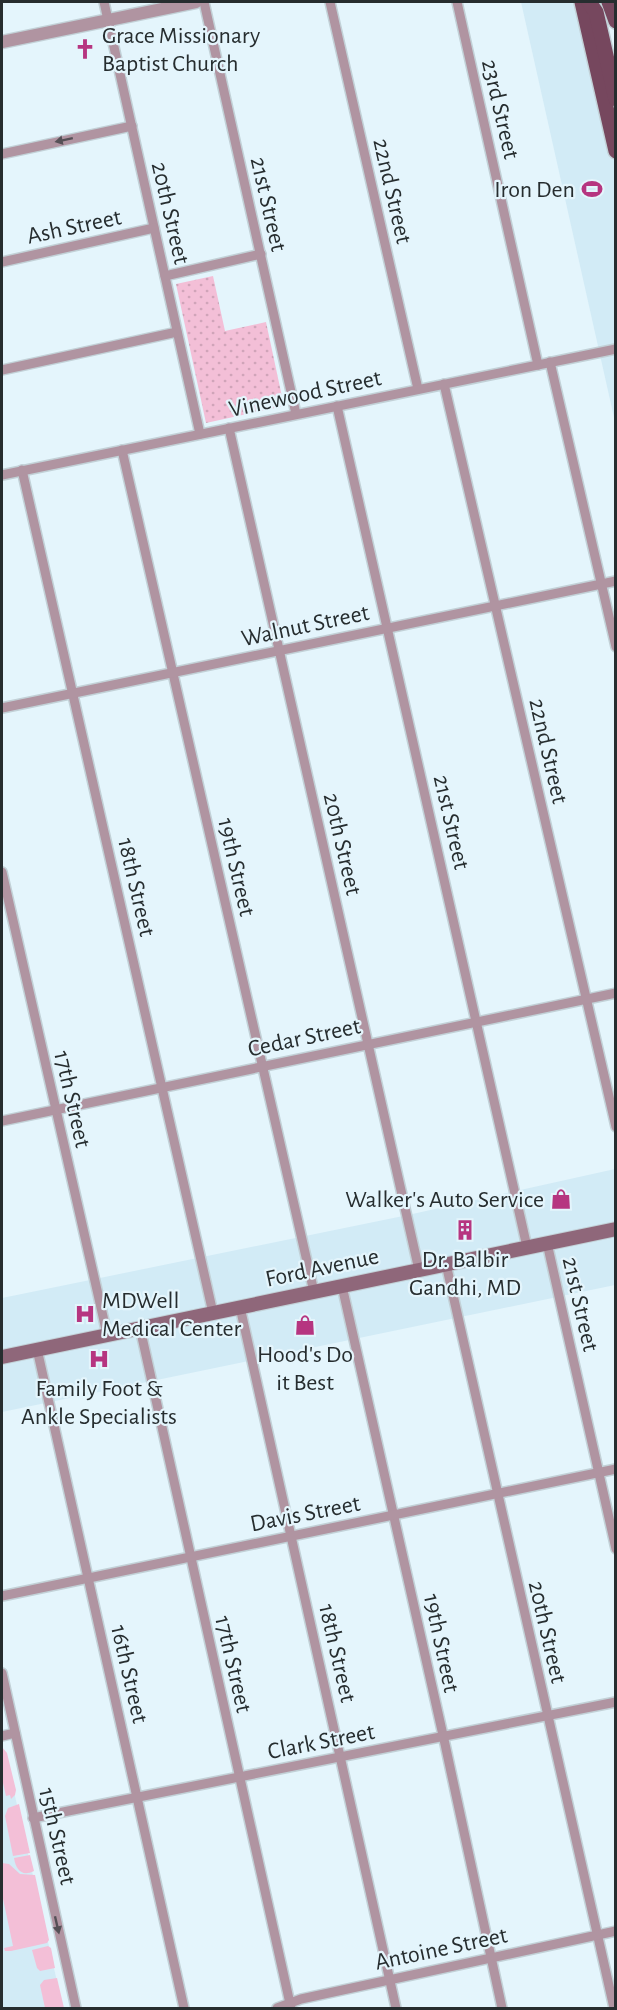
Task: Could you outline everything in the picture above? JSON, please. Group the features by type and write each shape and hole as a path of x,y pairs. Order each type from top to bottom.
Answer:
{"main road":[{"path":"582,2 615,151"},
{"path":"588,2 596,12 615,99"},
{"path":"609,2 615,21"},
{"name":"Ford Avenue","path":"2,1356 615,1229"}],"street":[{"name":"20th Street","path":"104,2 200,434"},
{"path":"2,42 196,2"},
{"name":"21st Street","path":"204,2 296,414"},
{"name":"22nd Street","path":"330,2 417,389"},
{"name":"23rd Street","path":"457,2 538,365"},
{"path":"2,154 132,126"},
{"name":"Ash Street","path":"2,262 154,228"},
{"path":"165,276 261,254"},
{"path":"2,370 177,332"},
{"name":"Vinewood Street","path":"2,475 615,349"},
{"path":"549,362 615,647"},
{"name":"22nd Street","path":"444,384 615,1127"},
{"name":"21st Street","path":"337,406 527,1247"},
{"name":"20th Street","path":"229,428 419,1270"},
{"name":"19th Street","path":"122,450 314,1292"},
{"name":"18th Street","path":"22,470 213,1313"},
{"name":"Walnut Street","path":"2,708 615,580"},
{"name":"17th Street","path":"2,872 107,1335"},
{"name":"Cedar Street","path":"2,1121 615,993"},
{"name":"21st Street","path":"547,1243 615,1550"},
{"name":"20th Street","path":"446,1264 614,2008"},
{"name":"19th Street","path":"342,1286 502,2008"},
{"name":"18th Street","path":"240,1307 396,2008"},
{"name":"17th Street","path":"140,1328 291,2006"},
{"name":"16th Street","path":"37,1349 184,2008"},
{"name":"Davis Street","path":"2,1596 615,1469"},
{"name":"15th Street","path":"2,1672 76,2008"},
{"name":"Clark Street","path":"33,1818 615,1702"},
{"path":"2,1736 15,1733"},
{"name":"Antoine Street","path":"277,2008 291,2006 297,2000 615,1931"}],"shaded area":[{"path":"521,2 582,2 615,152 615,422"},
{"path":"213,276 225,331 266,322 284,406 206,423 176,284"},
{"path":"615,1169 615,1285 2,1412 2,1298 408,1215"},
{"path":"2,1747 7,1753 16,1790 11,1799 10,1795 6,1796 2,1783"},
{"path":"2,1749 5,1752 63,2008 2,2008"},
{"path":"19,1804 30,1853 13,1856 5,1816 8,1808"},
{"path":"30,1855 34,1871 23,1873 16,1866 14,1858"},
{"path":"2,1863 9,1864 20,1874 35,1875 49,1940 47,1943 5,1951 4,1948 13,1946 2,1894"},
{"path":"48,1946 51,1948 55,1968 40,1971 32,1950"},
{"path":"57,1978 64,2008 45,2008 40,1985 44,1980"}],"place":[{"name":"Grace Missionary Baptist Church","path":"85,49"},
{"name":"Iron Den","path":"592,189"},
{"name":"Walker's Auto Service","path":"561,1199"},
{"name":"Dr. Balbir Gandhi, MD","path":"465,1230"},
{"name":"MDWell Medical Center","path":"85,1314"},
{"name":"Hood's Do it Best","path":"305,1325"},
{"name":"Family Foot & Ankle Specialists","path":"99,1359"}]}
